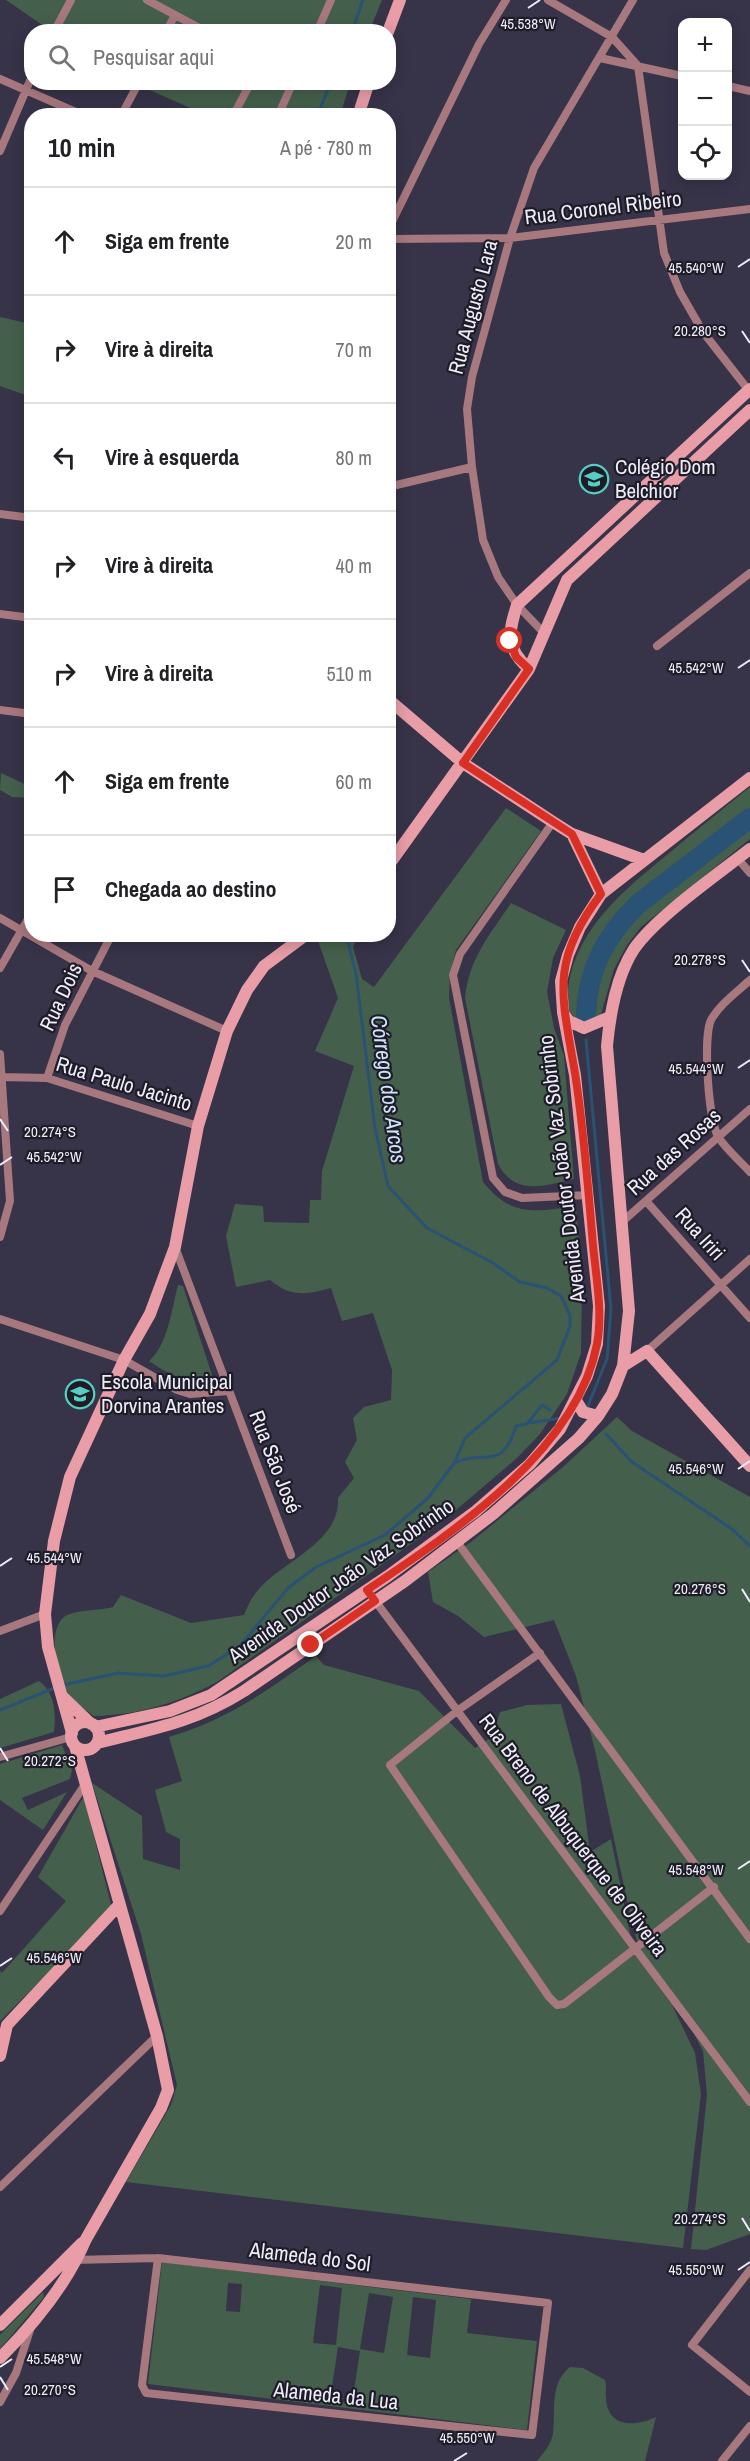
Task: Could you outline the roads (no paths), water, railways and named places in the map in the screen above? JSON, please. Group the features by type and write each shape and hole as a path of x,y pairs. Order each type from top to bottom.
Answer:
{"street":[{"path":"58,24 71,0"},
{"path":"147,0 192,24"},
{"path":"320,24 331,0"},
{"path":"391,24 400,0"},
{"path":"396,214 479,44 506,0"},
{"path":"529,669 516,657 510,641 517,605 750,390 703,332 680,292 664,253 638,66 612,37 548,0"},
{"name":"Rua Augusto Lara","path":"544,633 517,605 498,577 483,540 472,467 467,409 472,376 510,238 534,168 633,0"},
{"path":"170,24 175,15"},
{"path":"600,58 678,75"},
{"path":"0,79 24,89"},
{"path":"732,87 750,91"},
{"path":"0,151 25,90"},
{"path":"27,90 67,108"},
{"path":"125,108 135,90"},
{"path":"237,108 246,90"},
{"path":"282,108 289,90"},
{"path":"361,108 366,90"},
{"name":"Rua Coronel Ribeiro","path":"396,239 510,238 750,208"},
{"path":"396,855 529,669 567,580 750,410"},
{"path":"396,485 472,467"},
{"path":"657,475 669,486"},
{"path":"0,514 24,517"},
{"path":"657,646 750,573"},
{"path":"0,614 24,617"},
{"path":"396,706 463,763 572,834 644,860"},
{"path":"0,710 24,713"},
{"name":"Avenida Doutor João Vaz Sobrinho","path":"93,1726 170,1711 211,1695 367,1590 476,1511 530,1464 560,1429 587,1377 597,1344 599,1306 575,1075 562,1012 561,981 568,955 580,927 601,894 749,778"},
{"path":"553,822 460,954 453,975 493,1178 505,1192 522,1198 589,1195"},
{"path":"572,834 601,894"},
{"name":"Avenida Doutor João Vaz Sobrinho","path":"96,1744 195,1718 217,1708 375,1601 457,1542 561,1455 598,1416 612,1394 623,1366 629,1311 623,1221 608,1084 607,1046 610,1017 621,974 635,948 653,928 750,849"},
{"path":"738,859 750,873"},
{"path":"0,918 24,932"},
{"path":"0,968 24,925"},
{"path":"42,942 92,971 228,1031"},
{"name":"Rua Dois","path":"47,1078 65,1025 108,942"},
{"path":"0,2402 16,2373 31,2327 86,2239 168,2090 157,2036 52,1664 45,1614 54,1541 70,1477 124,1360 150,1314 174,1247 198,1126 228,1031 247,990 264,966 296,942"},
{"path":"750,980 720,1007 711,1021 707,1038 713,1121 718,1137 750,1172"},
{"path":"562,1012 569,1022 584,1028 610,1017"},
{"path":"0,1054 10,1201 1,1234"},
{"name":"Rua Paulo Jacinto","path":"3,1077 47,1078 198,1126"},
{"name":"Rua das Rosas","path":"623,1221 750,1109"},
{"name":"Rua Iriri","path":"646,1201 750,1318"},
{"name":"Rua São José","path":"174,1247 291,1555"},
{"path":"623,1366 648,1352 750,1259"},
{"path":"0,1319 124,1360 177,1390 190,1394 229,1391"},
{"path":"648,1352 750,1466"},
{"path":"575,1399 583,1412 598,1416"},
{"path":"457,1542 714,1887 750,1939"},
{"name":"Rua Breno de Albuquerque de Oliveira","path":"367,1590 750,2102"},
{"path":"0,1631 45,1614"},
{"path":"540,1653 457,1711 390,1765 549,1997 557,2005 564,2004 714,1887"},
{"path":"0,1911 86,1781 99,1734 61,1694"},
{"path":"73,1739 80,1724 93,1726"},
{"path":"73,1739 87,1750 96,1744"},
{"path":"0,1757 73,1739"},
{"path":"0,2056 3,2029 119,1905"},
{"path":"0,2187 157,2036"},
{"name":"Alameda do Sol","path":"72,2259 158,2258 548,2303 532,2435"},
{"name":"Alameda da Lua","path":"158,2258 141,2385 143,2390 151,2394 532,2435"},
{"path":"0,2325 72,2259"},
{"path":"750,2270 692,2344 750,2392"},
{"path":"0,2358 31,2327"},
{"path":"722,2461 750,2426"}],"waterway":[{"name":"Córrego dos Arcos","path":"355,24 363,0"},
{"name":"Córrego dos Arcos","path":"320,108 328,90"},
{"path":"586,1015 594,968 617,928 638,904 750,818"},
{"name":"Córrego dos Arcos","path":"63,1685 118,1673 164,1676 208,1666 240,1646 288,1588 316,1567 385,1535 428,1498 455,1462 465,1438 557,1360 570,1326 570,1315 561,1296 547,1288 520,1282 493,1263 427,1228 388,1186 375,1128 356,974 348,942"},
{"path":"586,1040 611,1309 607,1359 587,1408"},
{"path":"456,1462 499,1454 511,1440 516,1426 527,1424 542,1405 550,1410"},
{"path":"528,1423 561,1418"},
{"path":"606,1434 632,1462 732,1529 750,1546"},
{"name":"Córrego dos Arcos","path":"0,1710 57,1687"}],"place":[{"name":"Colégio Dom Belchior","path":"594,479"},
{"name":"Escola Municipal Dorvina Arantes","path":"80,1394"}]}
